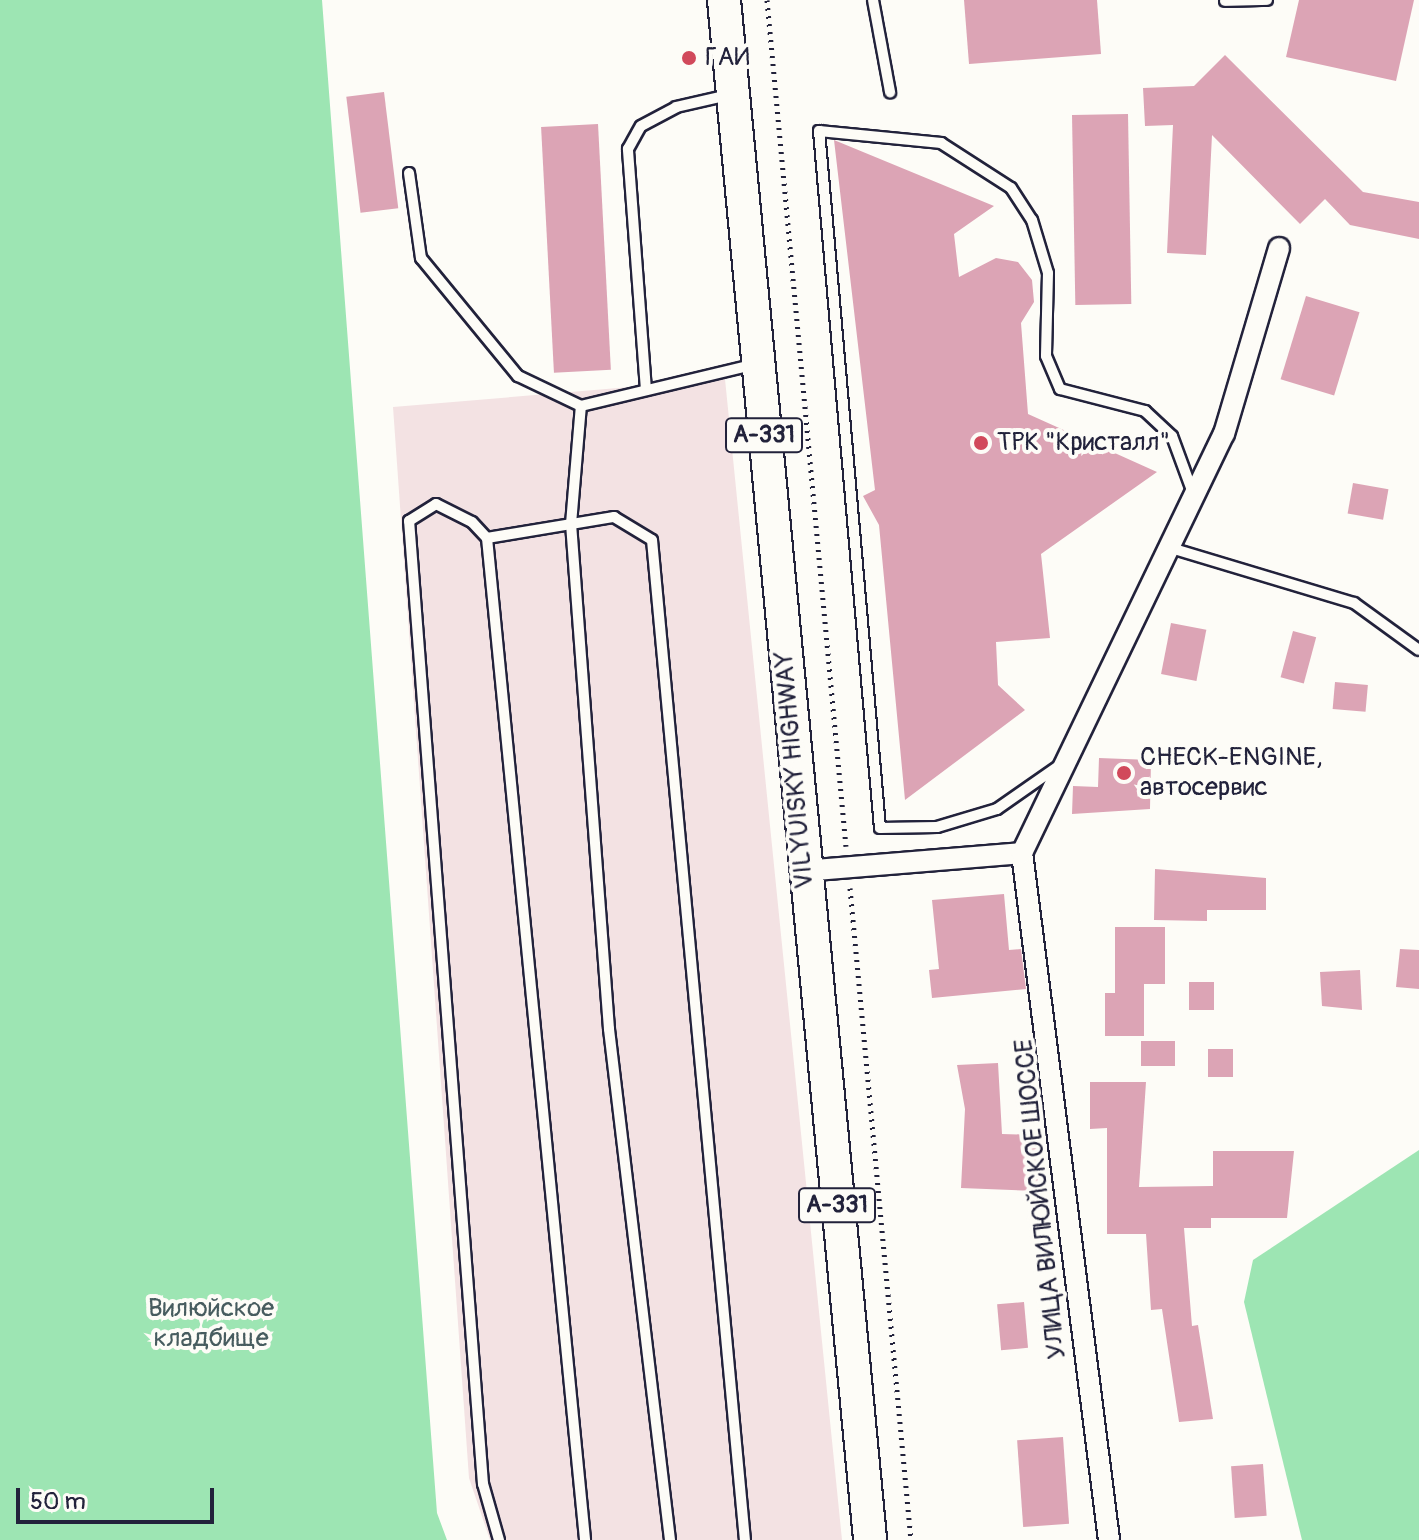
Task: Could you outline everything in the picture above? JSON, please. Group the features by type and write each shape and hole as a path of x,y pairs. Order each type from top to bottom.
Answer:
{"main road":[{"name":"VILYUISKY HIGHWAY","path":"724,0 804,871 870,1540"}],"street":[{"path":"804,871 1022,853 1174,549 1224,434 1279,248"},
{"name":"УЛИЦА ВИЛЮЙСКОЕ ШОССЕ","path":"1022,853 1109,1540"}],"lane":[{"path":"873,0 890,92"},
{"path":"1225,1 1267,0"},
{"path":"646,390 628,149 641,126 676,107 732,95"},
{"path":"1071,757 997,809 937,827 880,828 819,131 941,143 1011,188 1032,220 1048,273 1046,356 1060,389 1145,411 1188,464 1194,503"},
{"path":"409,173 421,258 518,376 581,406 758,363"},
{"path":"581,406 571,524 609,1029 670,1540"},
{"path":"499,1540 483,1484 409,521 436,504 487,538 614,517 652,540 745,1540"},
{"path":"487,538 585,1540"},
{"path":"1174,549 1354,603 1419,650"}],"path":[{"path":"767,0 911,1540"}],"shaded area":[{"path":"725,379 842,1540 490,1540 469,1478 393,407"}],"green space":[{"name":"Вилюйское кладбище","path":"0,0 322,0 437,1513 447,1540 0,1540"},
{"path":"1419,1150 1419,1540 1302,1540 1244,1302 1253,1260"}],"building":[{"path":"964,0 1097,0 1101,54 969,64"},
{"path":"1299,0 1414,0 1396,81 1286,57"},
{"path":"1225,55 1363,192 1419,202 1419,239 1350,225 1325,199 1300,224 1212,135 1206,255 1167,253 1173,125 1145,126 1143,88 1194,86"},
{"path":"384,92 398,208 361,213 346,97"},
{"path":"1128,114 1131,304 1075,305 1072,115"},
{"path":"598,124 611,370 554,373 541,127"},
{"name":"ТРК \"Кристалл\"","path":"834,140 994,206 954,234 959,277 996,258 1018,262 1032,280 1034,302 1021,323 1028,414 1157,472 1041,554 1050,638 996,642 998,685 1025,710 905,800 879,525 863,496 875,490"},
{"path":"1306,296 1360,312 1334,396 1281,379"},
{"path":"1353,483 1388,489 1383,520 1348,514"},
{"path":"1171,623 1206,630 1196,681 1161,674"},
{"path":"1293,631 1316,637 1304,684 1281,677"},
{"path":"1335,682 1368,685 1366,712 1333,709"},
{"name":"CHECK-ENGINE, автосервис","path":"1099,758 1151,760 1150,809 1072,814 1073,786 1098,787"},
{"path":"1155,869 1266,878 1266,910 1207,910 1207,921 1154,920"},
{"path":"1004,894 1009,950 1021,949 1026,989 932,998 929,970 939,969 932,900"},
{"path":"1115,927 1165,927 1165,984 1144,984 1144,1036 1105,1036 1105,993 1115,993"},
{"path":"1400,949 1419,950 1419,989 1396,987"},
{"path":"1360,970 1362,1010 1322,1006 1320,972"},
{"path":"1189,982 1214,982 1214,1010 1189,1010"},
{"path":"1141,1041 1175,1041 1175,1066 1141,1066"},
{"path":"1208,1049 1233,1049 1233,1077 1208,1077"},
{"path":"998,1063 1002,1134 1040,1135 1037,1191 961,1188 965,1109 957,1065"},
{"path":"1090,1082 1146,1082 1139,1187 1213,1186 1213,1151 1294,1151 1287,1218 1211,1218 1211,1228 1184,1228 1192,1326 1198,1325 1213,1419 1179,1422 1162,1309 1151,1310 1146,1234 1107,1234 1107,1128 1090,1129"},
{"path":"1024,1302 1028,1348 1001,1350 997,1304"},
{"path":"1063,1437 1069,1524 1023,1527 1017,1440"},
{"path":"1263,1464 1267,1516 1235,1518 1231,1466"}],"place":[{"name":"ГАИ","path":"689,58"},
{"name":"ТРК \"Кристалл\"","path":"981,443"},
{"name":"CHECK-ENGINE, автосервис","path":"1124,773"}]}
